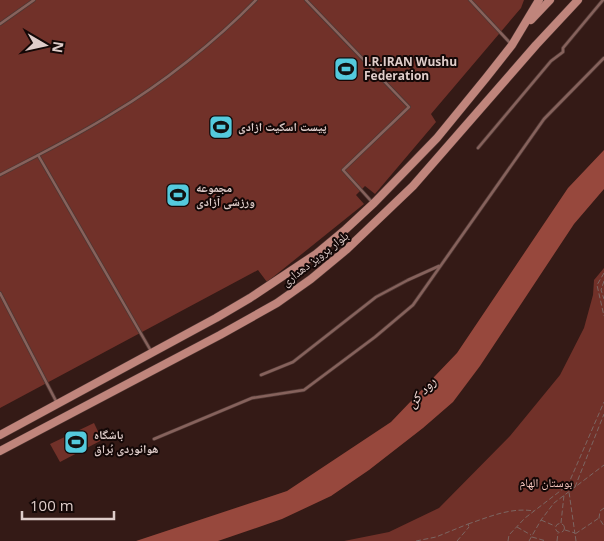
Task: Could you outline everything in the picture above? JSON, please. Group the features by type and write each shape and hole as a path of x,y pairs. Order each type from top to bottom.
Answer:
{"main road":[{"name":"بلوار پرویز دهداری","path":"0,435 216,318 284,276 323,248 374,204 436,138 512,45 523,30 539,0"},
{"path":"523,30 550,0"},
{"name":"بلوار پرویز دهداری","path":"0,452 220,335 277,303 311,279 384,217 578,0"}],"lane":[{"path":"0,24 34,0"},
{"path":"0,175 114,113 151,88 204,48 256,0"},
{"path":"306,0 409,107 343,170 374,204"},
{"path":"470,0 512,45"},
{"path":"478,148 551,61 563,52 563,48 603,0"},
{"path":"154,439 252,398 304,390 376,337 413,305 544,118 604,58"},
{"path":"38,155 152,352"},
{"path":"261,375 293,362 376,297 441,265"},
{"path":"0,293 57,404"}],"path":[{"path":"604,272 597,285 604,316"},
{"path":"604,281 601,290 604,299"},
{"path":"508,541 509,535 534,510 568,485 604,402"},
{"path":"574,488 604,414"},
{"path":"528,541 554,503 604,465"},
{"path":"568,485 576,541"},
{"path":"564,495 561,524 564,525 565,530 575,534"},
{"path":"604,508 600,512 599,518 604,526"},
{"path":"416,541 436,537 498,514 521,509 534,510"},
{"path":"575,534 599,518"},
{"path":"541,520 556,526 561,524"},
{"path":"457,541 468,527 468,524"},
{"path":"556,526 558,533 557,541"},
{"path":"516,527 531,536 546,541"},
{"path":"558,533 565,530"},
{"path":"460,538 463,541"}],"green space":[{"name":"مجموعه ورزشی آزادی","path":"0,0 524,0 521,8 431,114 436,122 375,194 365,186 356,195 364,204 267,282 258,270 0,408"},
{"name":"بوستان الهام","path":"604,268 604,541 344,541 389,532 439,508 510,436 560,375 584,328 593,295 594,280"},
{"name":"باشگاه هوانوردی بُراق","path":"94,423 102,440 60,462 50,444"}],"water":[{"name":"رود کن","path":"604,150 604,189 574,224 480,366 453,402 423,428 369,470 331,496 282,519 218,541 136,541 287,491 391,422 457,353 568,188"}],"place":[{"name":"I.R.IRAN Wushu Federation","path":"346,69"},
{"name":"پیست اسکیت ازادی","path":"221,127"},
{"name":"مجموعه ورزشی آزادی","path":"178,195"},
{"name":"باشگاه هوانوردی بُراق","path":"76,442"}]}
